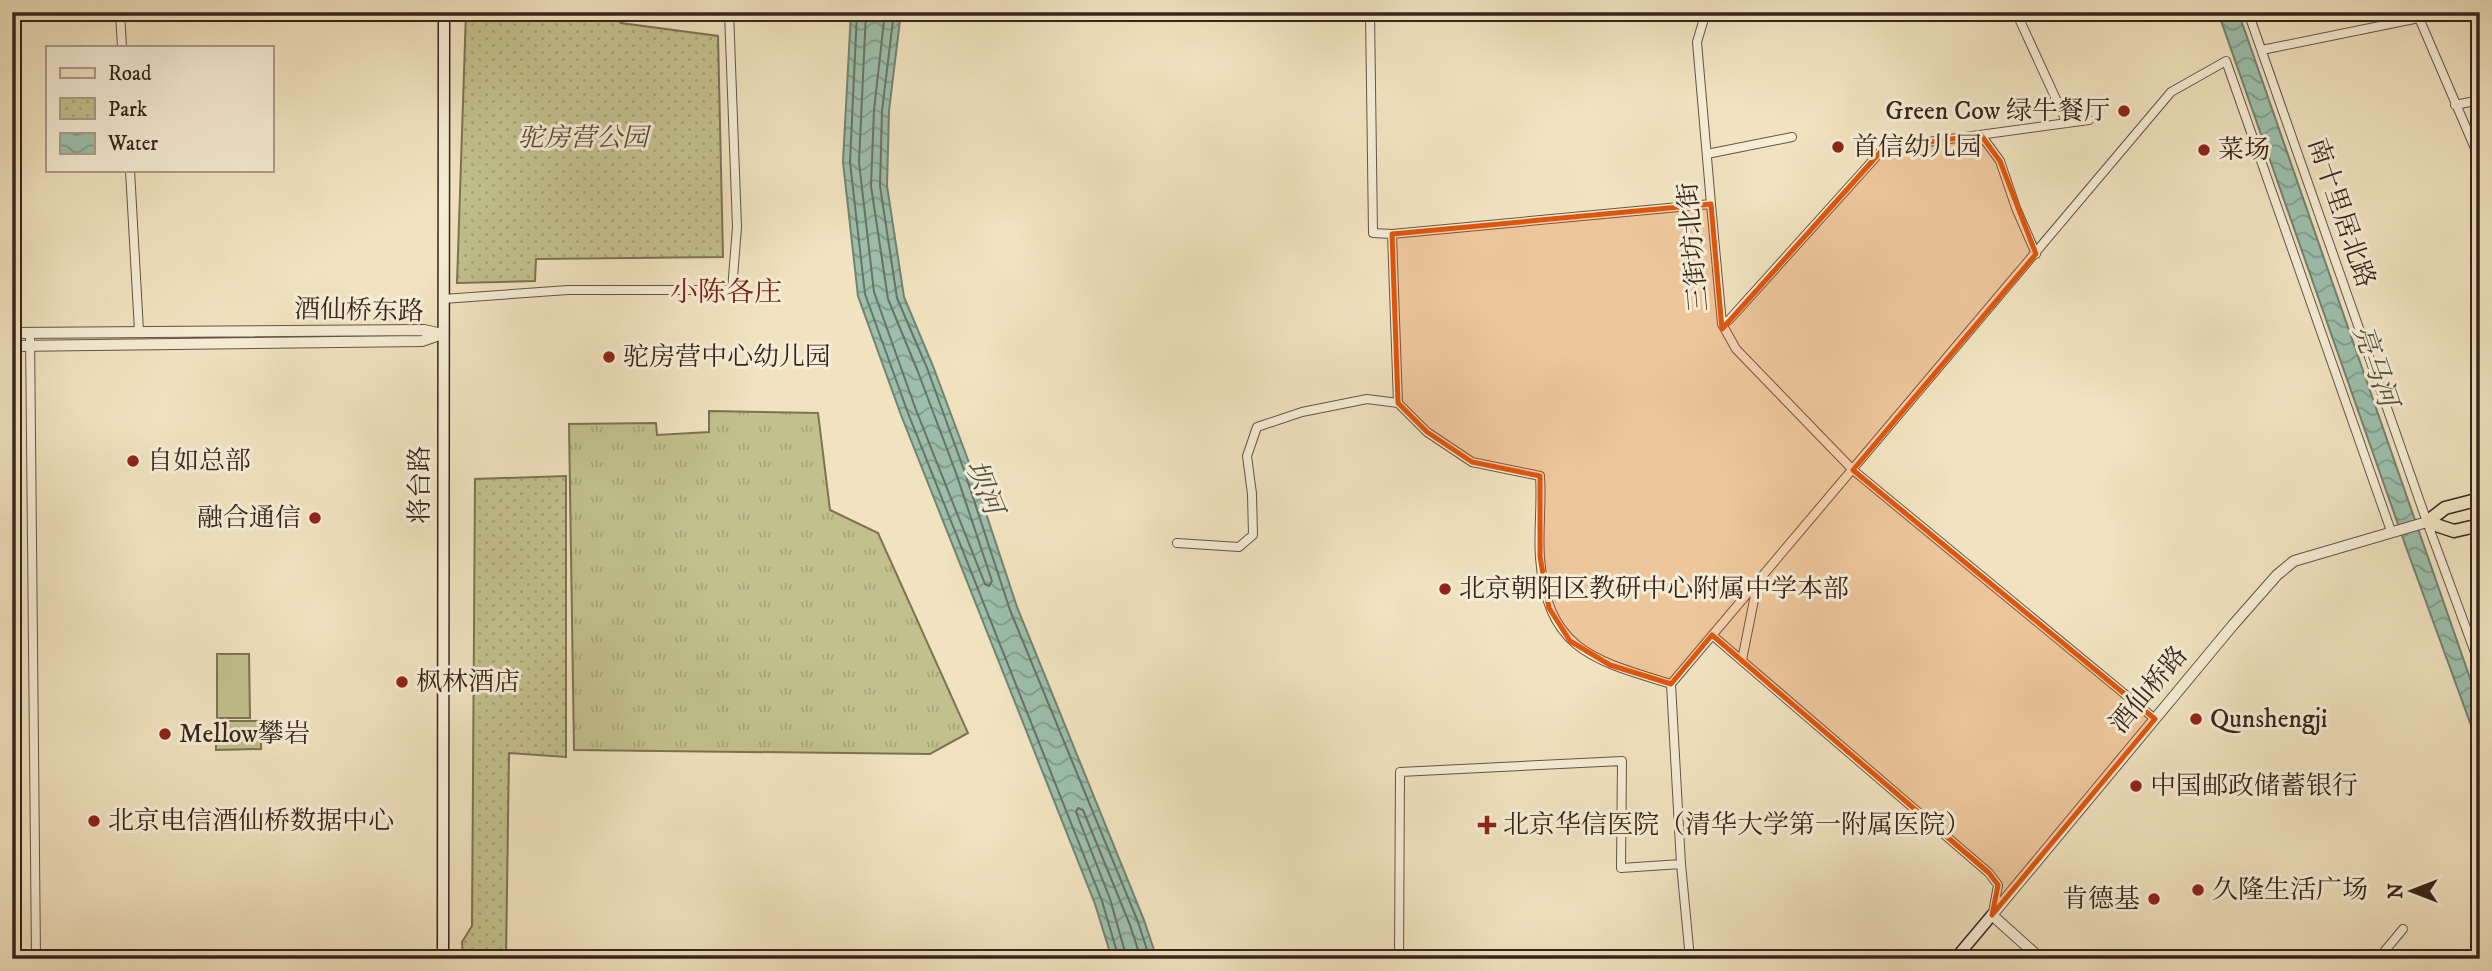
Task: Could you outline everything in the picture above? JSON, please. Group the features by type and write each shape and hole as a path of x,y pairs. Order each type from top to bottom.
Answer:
{"main road":[{"name":"将台路","path":"443,959 444,12"},
{"name":"酒仙桥路","path":"2427,522 2445,508 2480,499"},
{"name":"酒仙桥路","path":"2427,522 2454,531 2480,524"},
{"name":"酒仙桥路","path":"1955,959 1992,915"}],"street":[{"path":"120,12 122,46"},
{"path":"443,299 568,290 732,290 737,227 729,12"},
{"path":"1370,12 1373,233 1392,234 1711,204"},
{"name":"三街坊北街","path":"1706,12 1697,41 1721,324 1736,349 1853,470 2155,719"},
{"path":"2016,12 2067,123"},
{"name":"南十里居北路","path":"2248,12 2480,666"},
{"path":"2262,50 2419,15 2480,160"},
{"path":"1690,959 1681,864 1671,684 2171,92 2225,61 2391,531"},
{"path":"2455,105 2480,100"},
{"path":"1721,324 1729,320 1884,148 2089,120"},
{"path":"1981,135 2000,161 2036,254"},
{"path":"1707,154 1792,137"},
{"path":"130,172 139,331"},
{"path":"1392,234 1398,403"},
{"name":"酒仙桥东路","path":"12,332 424,330 442,334"},
{"path":"30,332 36,959"},
{"name":"酒仙桥东路","path":"12,346 422,341 442,334"},
{"path":"1177,543 1239,547 1253,534 1247,456 1257,427 1302,412 1367,400 1398,403 1427,432 1472,462 1540,476 1540,557 1549,608 1570,641 1610,665 1671,684"},
{"name":"酒仙桥路","path":"1992,915 2277,575 2294,561 2427,522"},
{"path":"1742,660 1759,578"},
{"path":"1712,635 1989,873 1998,885 1992,915 2041,959"},
{"path":"1399,959 1400,772 1622,761 1621,868 1681,864"},
{"path":"2378,959 2403,929"}],"highlighted area":[{"path":"1981,135 2000,161 2036,254 1853,470 2155,719 1992,915 1998,885 1989,873 1712,635 1671,684 1610,665 1570,641 1549,608 1540,557 1540,476 1472,462 1427,432 1398,403 1392,234 1711,204 1722,329 1884,148"}],"green space":[{"path":"139,12 418,12 418,18 139,16"},
{"name":"驼房营公园","path":"466,12 610,12 621,23 718,36 723,257 536,259 535,281 457,283"},
{"path":"709,411 818,413 830,510 878,533 968,733 930,754 574,750 569,424 656,423 657,435 709,432"},
{"path":"566,476 566,757 509,753 506,959 463,959 462,942 472,926 475,479"},
{"path":"217,654 249,654 250,718 217,718"},
{"path":"216,721 261,721 261,749 216,750"}],"water":[{"path":"851,12 901,12 889,111 887,186 904,297 971,468 1017,607 1144,920 1157,959 1112,959 1095,904 901,415 858,296 843,162"},
{"path":"2218,12 2238,12 2247,37 2480,707 2480,750 2406,547"}],"place":[{"name":"Green Cow 绿牛餐厅","path":"2124,111"},
{"name":"首信幼儿园","path":"1838,147"},
{"name":"菜场","path":"2204,150"},
{"name":"驼房营中心幼儿园","path":"609,357"},
{"name":"自如总部","path":"133,461"},
{"name":"融合通信","path":"315,518"},
{"name":"北京朝阳区教研中心附属中学本部","path":"1445,589"},
{"name":"枫林酒店","path":"402,682"},
{"name":"Qunshengji","path":"2196,719"},
{"name":"Mellow攀岩","path":"165,734"},
{"name":"中国邮政储蓄银行","path":"2136,786"},
{"name":"北京电信酒仙桥数据中心","path":"94,821"},
{"name":"北京华信医院（清华大学第一附属医院）","path":"1487,825"},
{"name":"久隆生活广场","path":"2198,890"},
{"name":"肯德基","path":"2154,899"}],"district":[{"name":"小陈各庄","path":"726,292"}],"water label":[{"name":"亮马河","path":"2375,366"},
{"name":"坝河","path":"984,487"}]}
